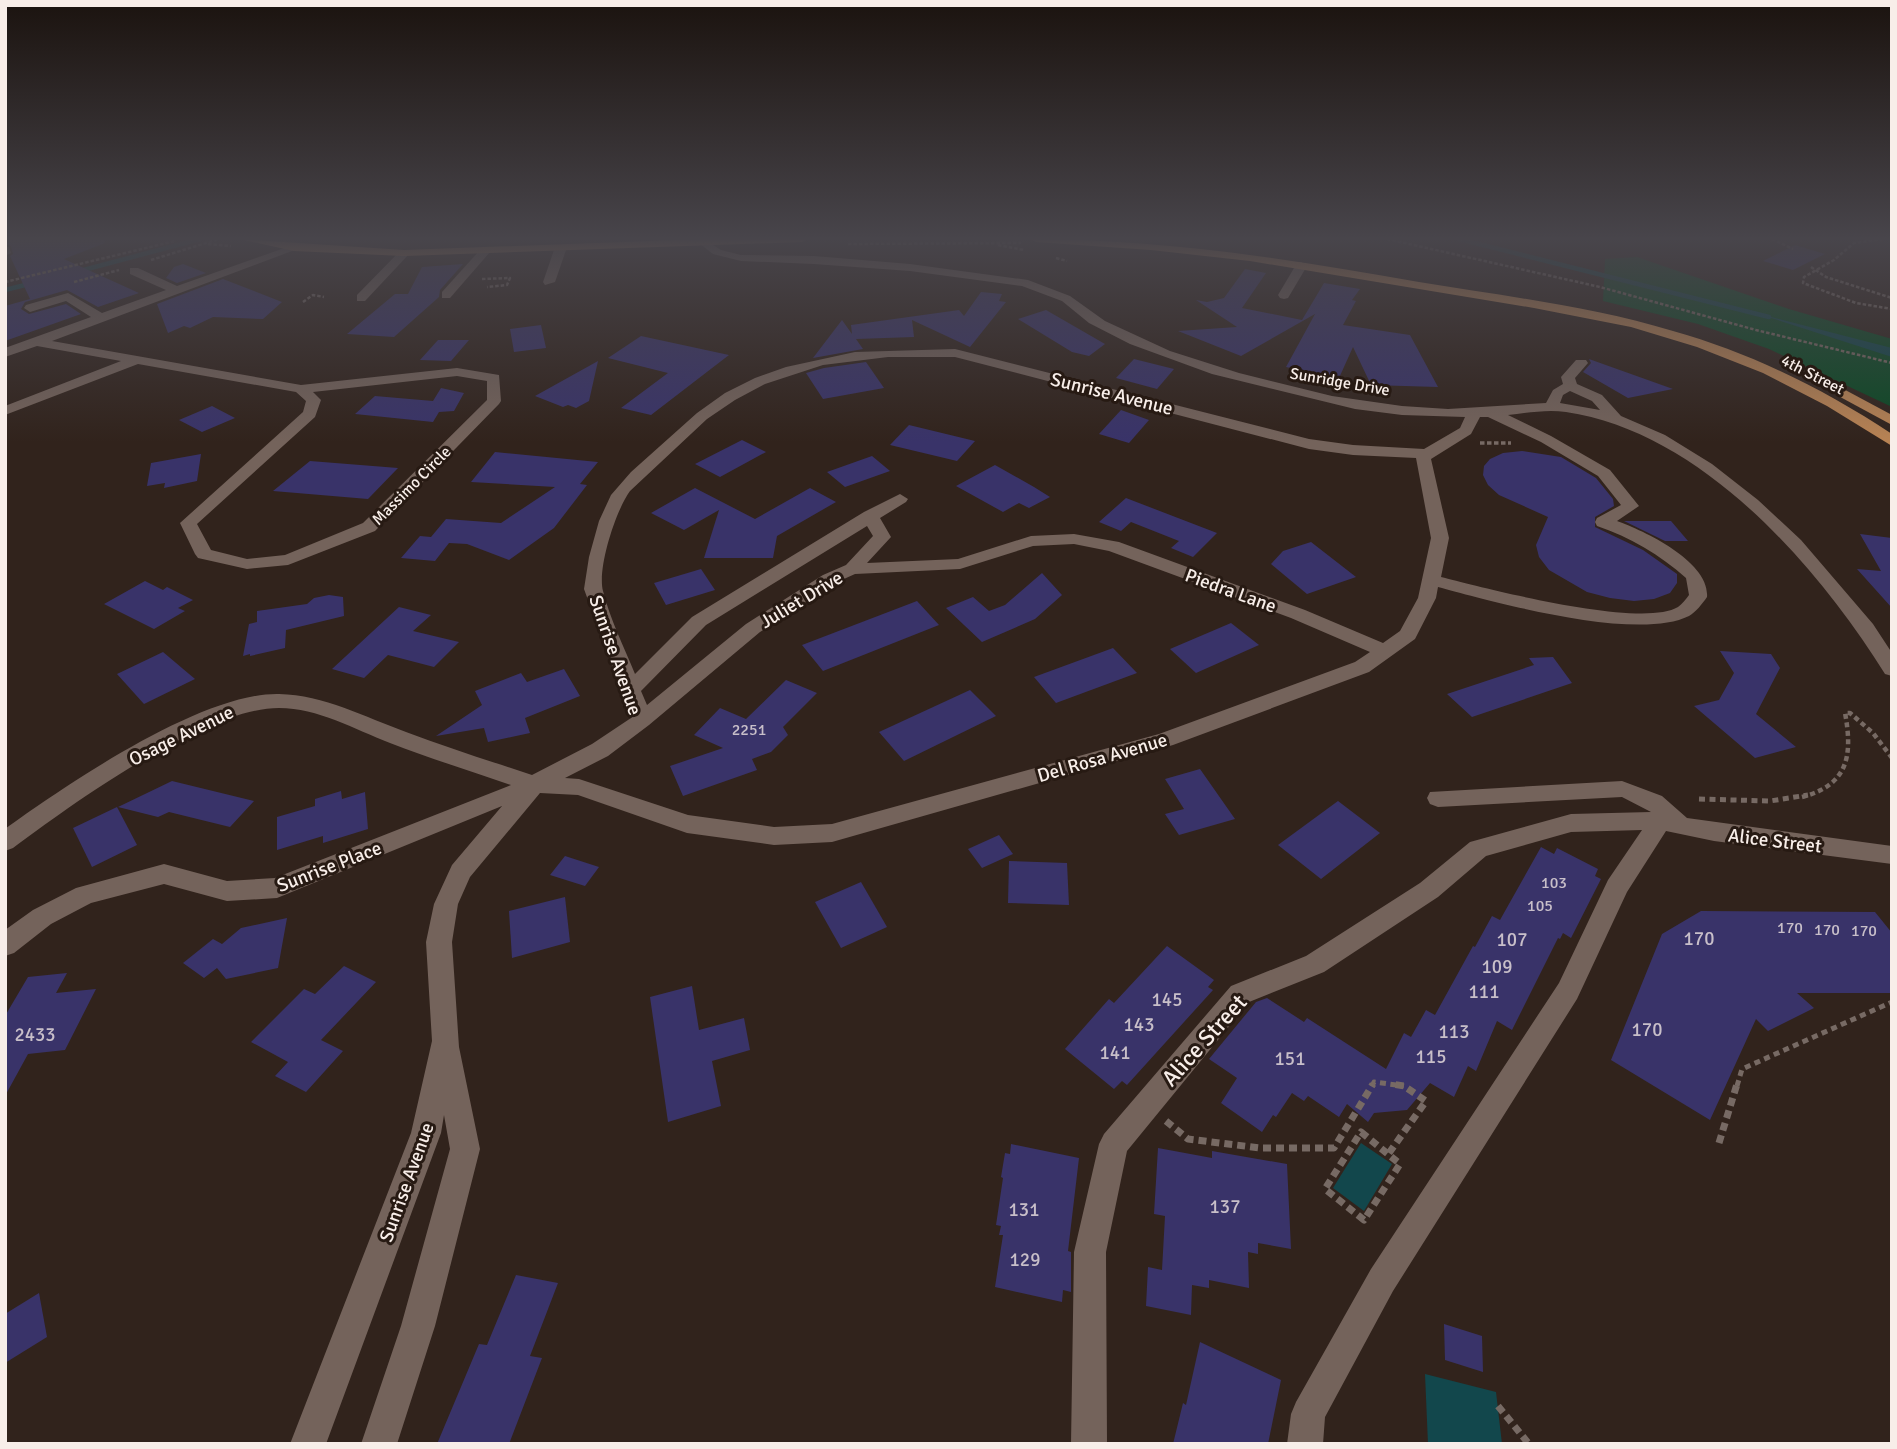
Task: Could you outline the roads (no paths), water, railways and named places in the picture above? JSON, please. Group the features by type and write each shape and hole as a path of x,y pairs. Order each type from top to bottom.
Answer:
{"main road":[{"name":"4th Street","path":"1549,307 1636,324 1737,357 1782,376 1892,441"},
{"name":"4th Street","path":"1598,307 1647,317 1763,355 1805,373 1892,421"}],"street":[{"path":"30,308 35,307"},
{"path":"84,307 102,318"},
{"path":"5,353 134,307"},
{"name":"Sunridge Drive","path":"1078,307 1093,320 1151,348 1235,376 1312,397 1364,407 1482,413 1551,407 1596,413 1618,420 1670,444 1738,489 1843,597 1874,638 1892,668"},
{"name":"Massimo Circle","path":"37,342 301,389 457,372 494,378 494,401 369,527 288,560 247,564 204,554 188,523 310,414 314,400 301,389"},
{"name":"Sunrise Avenue","path":"308,1444 426,1133 446,1041 439,942 446,904 460,872 534,784 600,750 642,720 593,589 593,572 615,502 631,481 703,415 753,383 784,371 836,357 904,351 955,353 1309,444 1353,450 1427,454"},
{"path":"5,411 136,360"},
{"path":"1572,386 1568,377 1581,363"},
{"path":"1551,407 1557,391 1562,387 1572,386 1597,398 1618,420"},
{"path":"1427,454 1466,431 1482,413 1546,439 1604,473 1631,506 1603,522 1625,529 1664,550 1696,577 1699,594 1692,608 1674,616 1649,620 1591,615 1431,580"},
{"name":"Del Rosa Avenue","path":"534,784 579,787 687,824 774,836 832,833 1165,740 1362,667 1408,635 1427,598 1440,538 1423,459 1427,454"},
{"path":"629,691 699,621 900,499"},
{"path":"852,569 882,537 870,516"},
{"name":"Juliet Drive","path":"642,720 753,628 829,579 852,569 960,564 1031,541 1074,539"},
{"name":"Piedra Lane","path":"1074,539 1113,546 1298,614 1384,652"},
{"name":"Osage Avenue","path":"5,842 61,801 164,739 239,706 279,701 328,709 399,738 534,784"},
{"name":"Sunrise Place","path":"5,945 42,917 85,895 164,874 227,891 277,888 534,784"},
{"path":"1306,1444 1308,1414 1382,1280 1569,992 1618,887 1670,823 1661,805 1642,794 1622,789 1438,798"},
{"name":"Alice Street","path":"1089,1444 1090,1252 1114,1144 1240,994 1315,964 1429,890 1478,849 1571,823 1670,823 1714,832 1892,855"},
{"path":"379,1444 418,1326 465,1149 446,1041"}],"water":[{"path":"1759,314 1892,348 1892,357"},
{"path":"1361,1143 1392,1164 1364,1211 1333,1188"},
{"path":"1425,1374 1496,1392 1502,1444 1428,1444"}],"waterway":[{"path":"1728,307 1769,317"}]}
